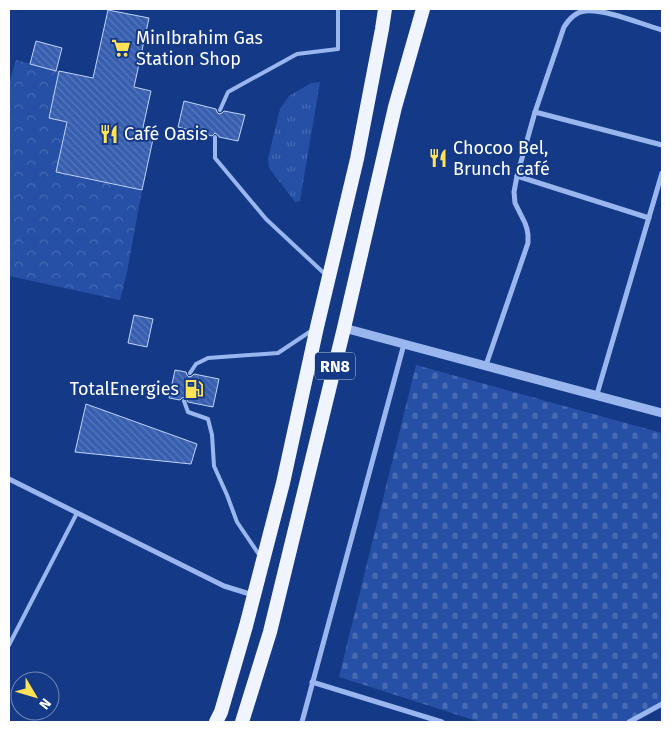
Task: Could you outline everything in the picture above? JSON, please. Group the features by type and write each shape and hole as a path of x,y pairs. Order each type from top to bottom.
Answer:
{"highway":[{"name":"RN8","path":"216,722 221,712 243,635 284,483 317,327 357,159 385,9"},
{"name":"RN8","path":"242,722 270,632 395,108 423,9"}],"street":[{"path":"486,365 528,243 525,223 514,203 517,176 564,27 569,19 584,11 611,14 662,30"},
{"path":"536,112 662,145"},
{"path":"597,394 662,173"},
{"path":"517,176 649,218"},
{"path":"344,328 662,412"},
{"path":"302,722 404,344"},
{"path":"9,480 224,586 253,595"},
{"path":"312,682 442,722"},
{"path":"629,722 662,704"}],"lane":[{"path":"220,110 228,92 296,54 338,49 338,9"},
{"path":"215,137 215,158 266,219 329,277"},
{"path":"190,373 196,364 208,358 278,353 317,327"},
{"path":"184,401 188,412 208,418 212,435 214,466 237,522 262,560"},
{"path":"9,645 77,513"}],"green space":[{"path":"16,60 59,71 49,117 67,122 56,172 142,190 120,300 9,276 9,83"},
{"path":"320,82 300,201 295,202 269,168 268,158 280,109 289,96 311,83"},
{"path":"416,365 662,433 662,703 628,722 480,722 339,677"}],"building":[{"name":"Café Oasis","path":"108,10 149,18 134,87 151,91 143,127 155,130 142,190 56,172 67,122 49,118 59,71 93,78"},
{"path":"36,41 62,48 56,71 30,64"},
{"path":"184,101 216,109 219,114 224,111 245,115 238,141 219,137 215,133 212,136 178,127"},
{"path":"134,315 153,319 147,347 128,343"},
{"name":"TotalEnergies","path":"175,370 186,372 189,377 194,374 219,379 213,407 188,402 185,397 180,400 169,398"},
{"path":"86,404 197,444 191,464 75,452"}],"place":[{"name":"MinIbrahim Gas Station Shop","path":"121,48"},
{"name":"Café Oasis","path":"109,134"},
{"name":"Chocoo Bel, Brunch café","path":"438,158"},
{"name":"TotalEnergies","path":"194,389"}]}
